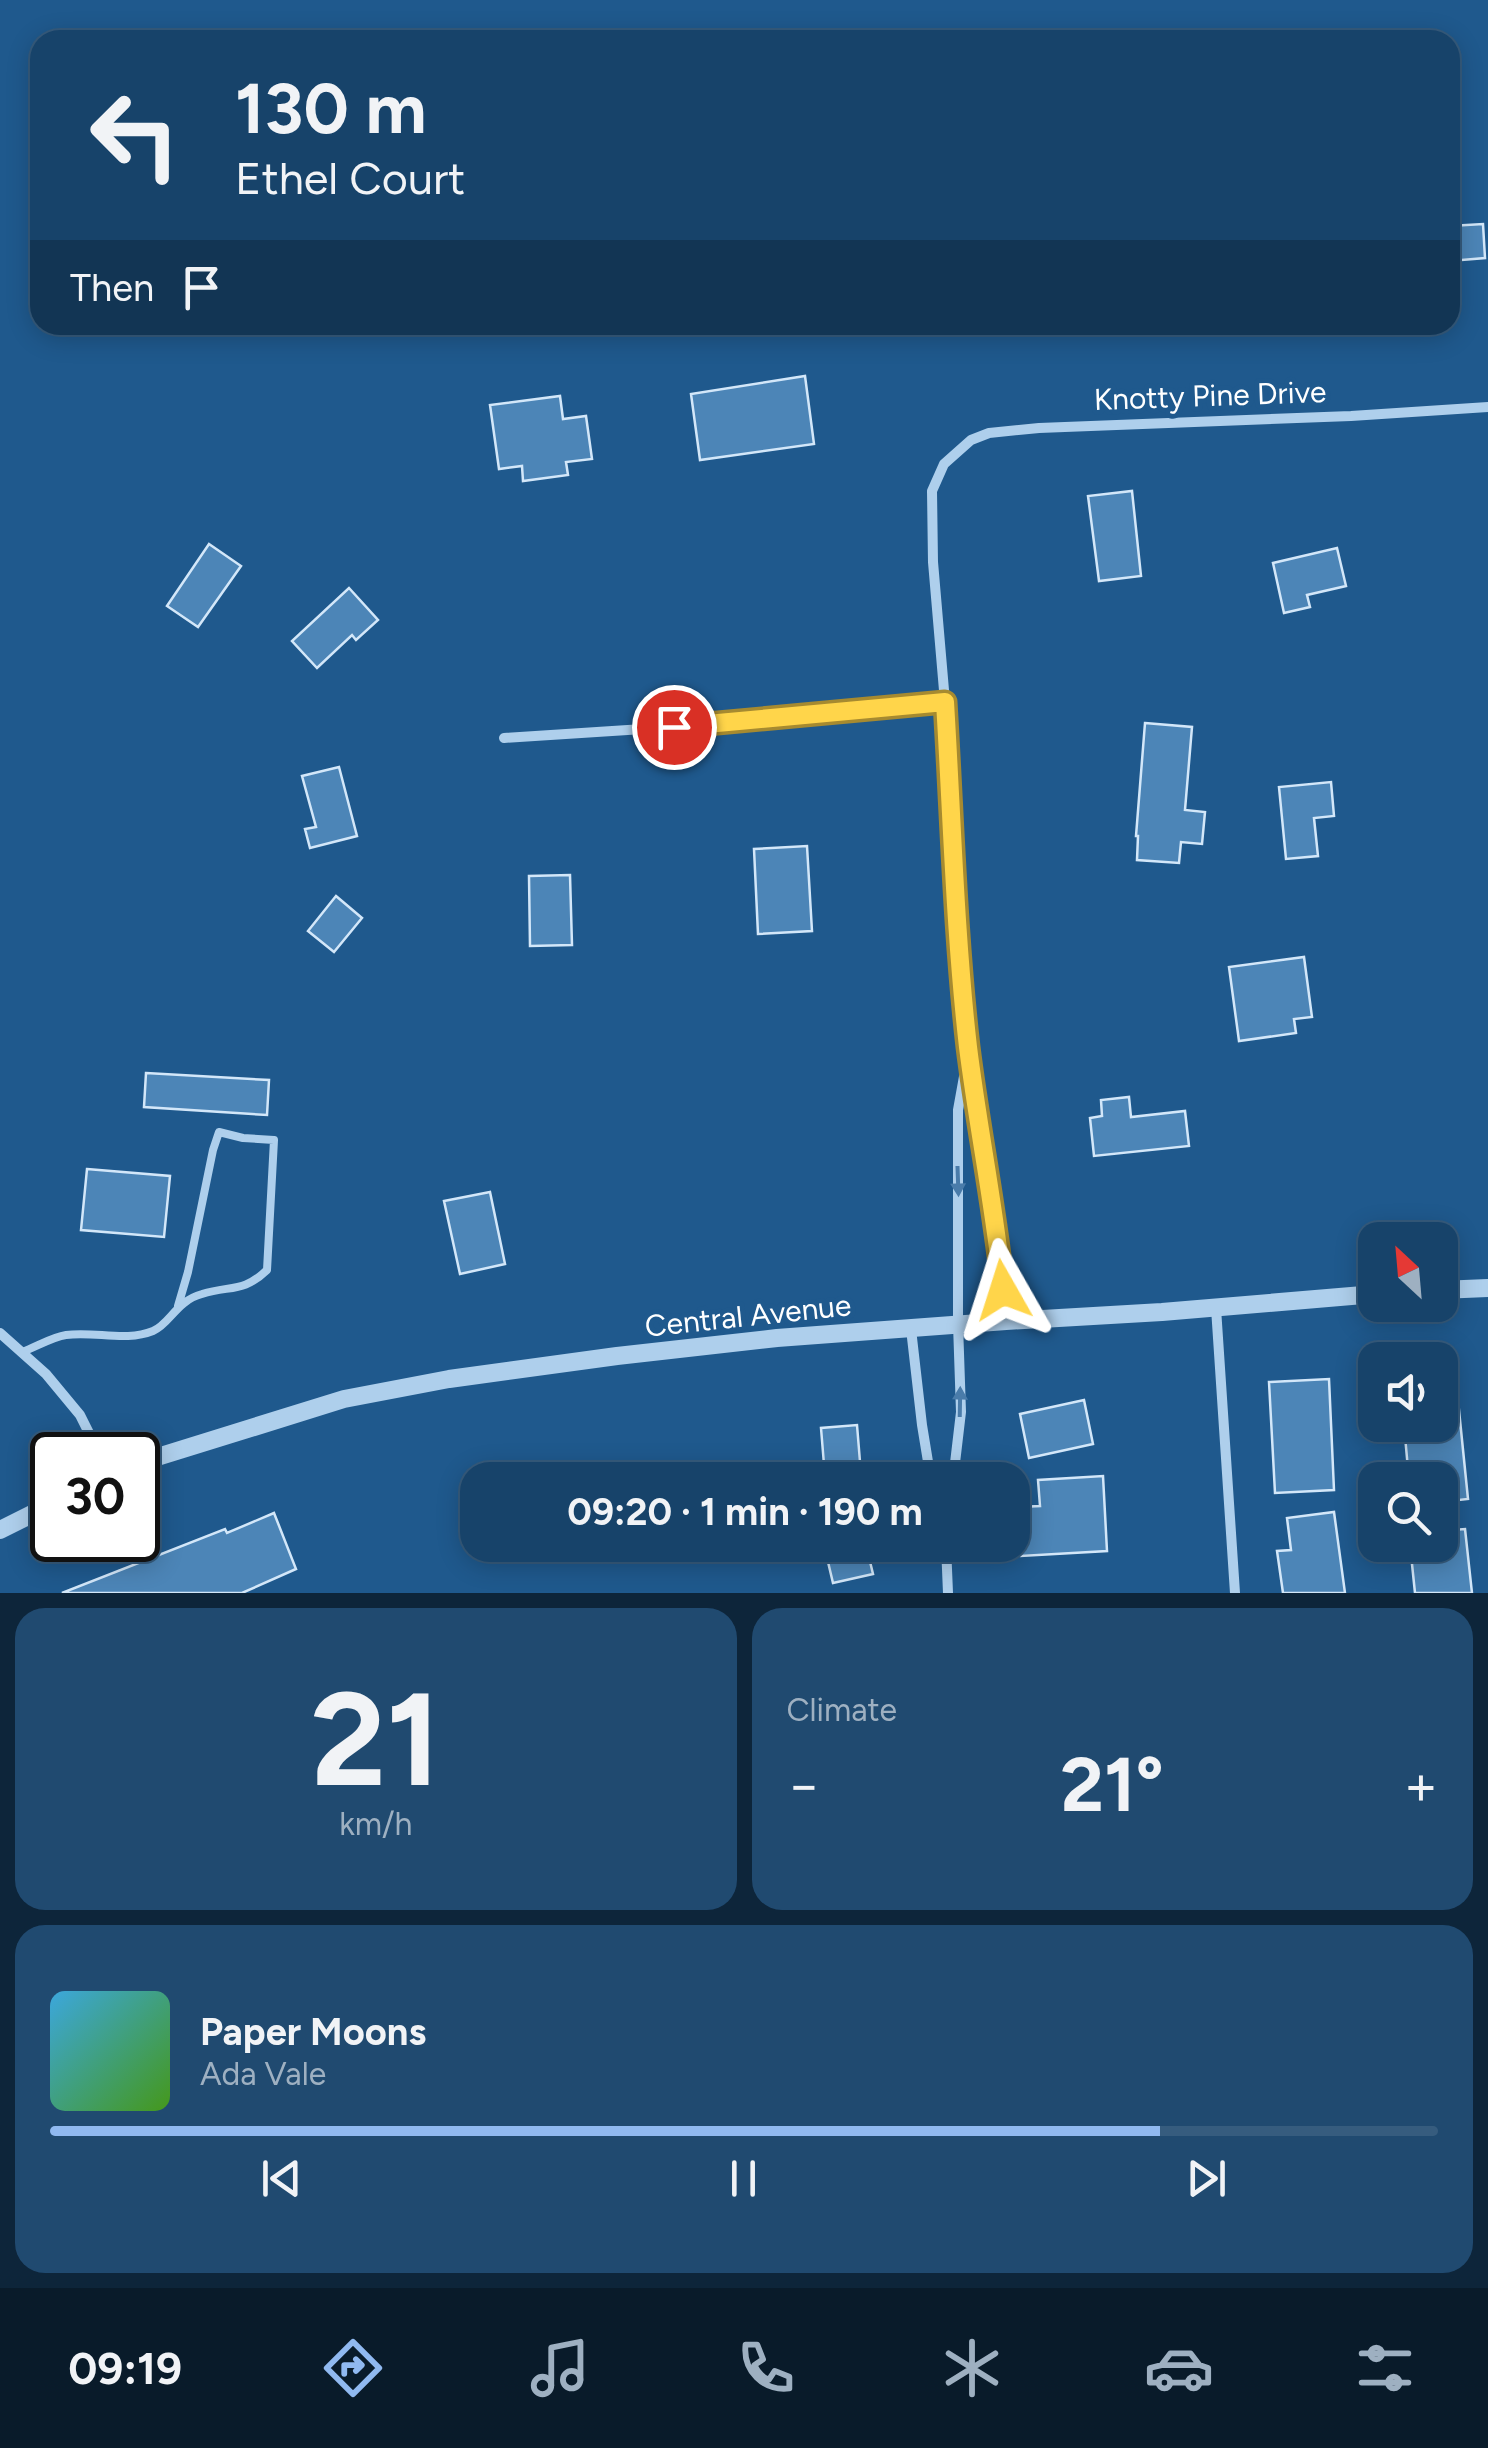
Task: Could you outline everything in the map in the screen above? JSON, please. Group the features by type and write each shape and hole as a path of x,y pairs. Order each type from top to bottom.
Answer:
{"street":[{"name":"Knotty Pine Drive","path":"945,702 932,562 932,490 944,464 970,440 1039,428 1488,407"},
{"path":"504,738 945,702 968,1049 997,1229 1006,1320"},
{"path":"954,1462 961,1412 958,1110 968,1049"},
{"path":"1458,1289 1488,1288"},
{"name":"Central Avenue","path":"160,1456 344,1399 450,1379 617,1356 778,1338 1358,1295"},
{"path":"1216,1308 1236,1593"},
{"path":"912,1328 928,1462"},
{"path":"0,1333 46,1374 80,1415 88,1432"},
{"path":"0,1530 30,1515"},
{"path":"947,1562 948,1593"}],"lane":[{"path":"22,1352 64,1335 134,1336 158,1330 178,1306 200,1294 254,1283 267,1270 274,1140 220,1132 178,1306"}],"building":[{"path":"1483,224 1485,258 1460,260 1460,225"},
{"path":"805,376 814,444 700,460 691,394"},
{"path":"560,396 563,419 586,416 592,459 566,462 568,475 523,481 522,466 499,469 490,405"},
{"path":"1132,491 1141,576 1099,581 1088,496"},
{"path":"209,544 241,566 198,627 167,606"},
{"path":"1337,548 1346,586 1307,595 1310,607 1284,613 1273,563"},
{"path":"349,588 378,620 356,640 352,635 317,668 292,641"},
{"path":"1145,723 1192,727 1185,810 1205,812 1202,844 1181,842 1179,863 1137,860"},
{"path":"339,767 357,836 310,848 305,829 316,827 302,776"},
{"path":"1331,782 1334,816 1314,818 1318,856 1286,859 1279,787"},
{"path":"807,846 812,931 758,934 754,849"},
{"path":"570,875 572,945 530,946 529,876"},
{"path":"336,896 362,918 334,952 308,931"},
{"path":"1304,957 1312,1017 1294,1019 1296,1033 1239,1041 1229,967"},
{"path":"146,1073 269,1080 267,1115 144,1107"},
{"path":"1129,1097 1131,1117 1185,1111 1189,1146 1094,1156 1090,1118 1102,1116 1101,1100"},
{"path":"87,1169 170,1176 164,1237 81,1230"},
{"path":"490,1192 505,1264 460,1274 444,1201"},
{"path":"1329,1379 1334,1490 1275,1493 1269,1382"},
{"path":"1084,1400 1093,1444 1029,1458 1020,1414"},
{"path":"1458,1400 1468,1499 1458,1500 1458,1462 1407,1462 1406,1442 1458,1442"},
{"path":"857,1425 860,1462 824,1462 821,1428"},
{"path":"1103,1476 1107,1551 1030,1555 1030,1506 1040,1506 1038,1480"},
{"path":"1334,1512 1345,1593 1283,1593 1277,1551 1291,1550 1287,1518"},
{"path":"274,1513 296,1569 242,1593 62,1593 141,1562 160,1562 160,1555 225,1529 227,1533"},
{"path":"1465,1529 1472,1593 1415,1593 1412,1562 1458,1562 1458,1530"},
{"path":"828,1562 870,1562 873,1574 833,1583"}],"route":[{"path":"674,727 945,702 968,1049 1003,1290"}]}
